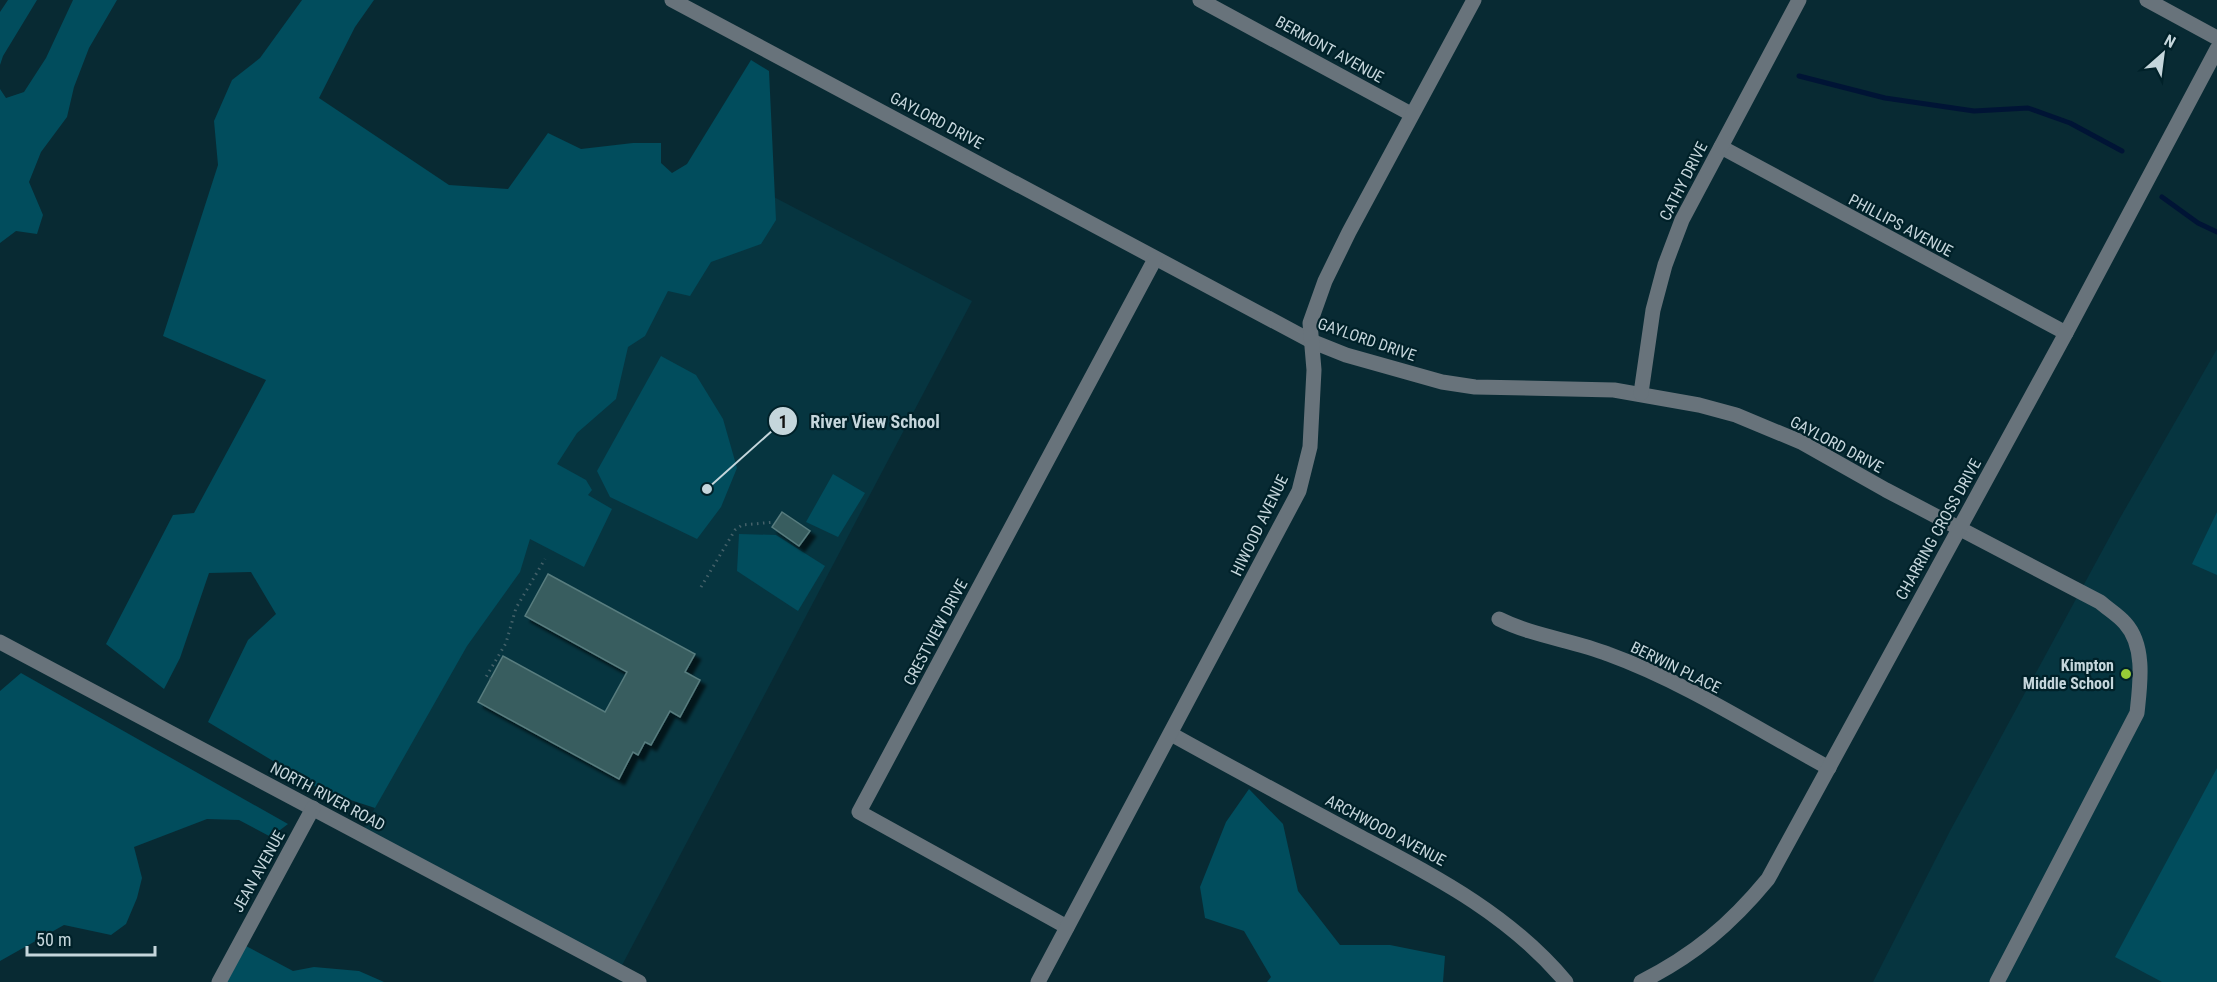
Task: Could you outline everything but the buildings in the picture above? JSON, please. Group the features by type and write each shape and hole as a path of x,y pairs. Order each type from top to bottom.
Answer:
{"street":[{"name":"GAYLORD DRIVE","path":"672,0 1311,341 1346,355 1442,382 1475,387 1576,388 1641,393 1736,415 1801,441 2100,602 2126,624 2137,641 2140,679 2137,713 1997,982"},
{"name":"BERMONT AVENUE","path":"1200,0 1411,114"},
{"name":"HIWOOD AVENUE","path":"1038,982 1299,491 1310,447 1314,370 1310,323 1325,281 1411,114 1474,0"},
{"name":"CATHY DRIVE","path":"1641,393 1653,310 1665,265 1682,220 1799,0"},
{"path":"2147,0 2217,38"},
{"name":"CHARRING CROSS DRIVE","path":"1641,982 1704,945 1738,915 1768,879 2066,333 2217,49"},
{"name":"PHILLIPS AVENUE","path":"1721,147 2066,333"},
{"name":"CRESTVIEW DRIVE","path":"1067,927 859,812 1155,259"},
{"name":"BERWIN PLACE","path":"1499,618 1516,627 1608,654 1663,677 1829,768"},
{"name":"NORTH RIVER ROAD","path":"0,642 639,982"},
{"name":"ARCHWOOD AVENUE","path":"1171,734 1451,885 1511,926 1538,949 1566,982"},
{"name":"JEAN AVENUE","path":"219,982 313,808"}],"path":[{"path":"701,587 735,530 742,525 775,522"},
{"path":"491,679 486,677 506,644 516,608 545,559"}],"shaded area":[{"path":"8,0 37,0 3,56 0,65 0,12"},
{"path":"73,0 117,0 89,48 74,87 67,117 41,152 29,182 43,215 37,234 16,231 0,243 0,89 6,98 24,92 46,58"},
{"path":"302,0 374,0 355,27 319,98 449,185 508,189 548,133 581,149 633,143 661,143 661,163 672,173 687,164 751,60 769,71 776,220 761,244 711,262 690,296 668,291 645,336 628,347 616,399 577,433 557,464 586,480 592,490 588,495 612,509 584,567 530,539 520,572 467,646 375,808 323,791 208,722 248,640 276,614 251,572 209,573 180,658 164,689 106,644 173,515 194,513 266,380 163,336 218,165 214,121 232,80 260,58"},
{"path":"713,165 972,301 619,971 361,834"},
{"name":"Kimpton Middle School","path":"2217,349 2217,982 1873,982 1950,831 2120,518"},
{"path":"661,356 696,375 723,419 737,468 721,507 697,539 610,497 597,471"},
{"path":"833,474 865,493 838,537 806,522"},
{"path":"2217,512 2217,575 2192,564"},
{"path":"739,534 776,535 825,566 798,611 737,571"},
{"path":"21,673 288,824 271,837 239,820 207,819 134,847 142,878 137,898 126,924 111,935 64,925 0,961 0,691"},
{"path":"2217,768 2217,982 2162,982 2115,957"},
{"path":"1249,789 1283,824 1298,891 1340,945 1390,945 1445,956 1443,982 1267,982 1271,977 1244,931 1205,918 1200,887 1226,822"},
{"path":"246,946 293,971 314,967 359,971 384,982 227,982"}],"waterway":[{"path":"1799,76 1885,98 1974,111 2028,108 2070,123 2122,151"},
{"path":"2162,197 2198,223 2217,232"}],"place":[{"name":"River View School","path":"707,489"},
{"name":"Kimpton Middle School","path":"2126,674"}]}
